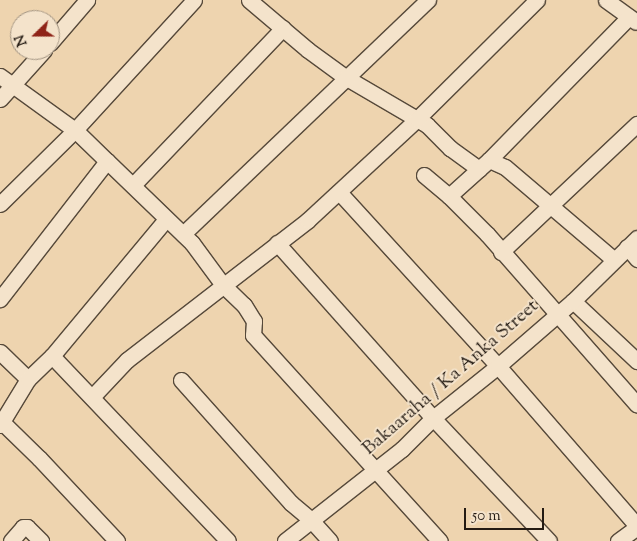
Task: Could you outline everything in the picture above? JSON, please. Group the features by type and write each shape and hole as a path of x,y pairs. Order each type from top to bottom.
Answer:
{"street":[{"path":"60,32 88,0"},
{"path":"0,204 75,130 194,0"},
{"path":"249,0 308,50 345,77 417,119 484,164 505,167 613,260"},
{"path":"183,234 345,77 428,0"},
{"path":"92,397 127,360 308,220 417,119 537,0"},
{"path":"449,196 633,20 606,0"},
{"path":"133,185 283,28"},
{"path":"0,99 35,60"},
{"path":"0,76 75,130 183,234 204,257 223,285 244,305 254,321 254,335 440,541"},
{"path":"501,252 637,124"},
{"path":"0,299 107,161"},
{"path":"424,175 449,196 501,252 637,405"},
{"path":"339,192 498,366 637,526 618,541"},
{"path":"117,541 39,458 1,424 28,379 52,356 69,333 166,219"},
{"path":"632,242 637,259"},
{"name":"Bakaaraha / Ka Anka Street","path":"285,541 402,450 433,418 498,366 573,301 632,242"},
{"path":"277,243 433,418 549,541"},
{"path":"573,301 637,360"},
{"path":"0,352 28,379"},
{"path":"52,356 228,541"},
{"path":"181,380 291,503 311,520 330,541"},
{"path":"10,541 23,527 27,527 41,541"}]}
